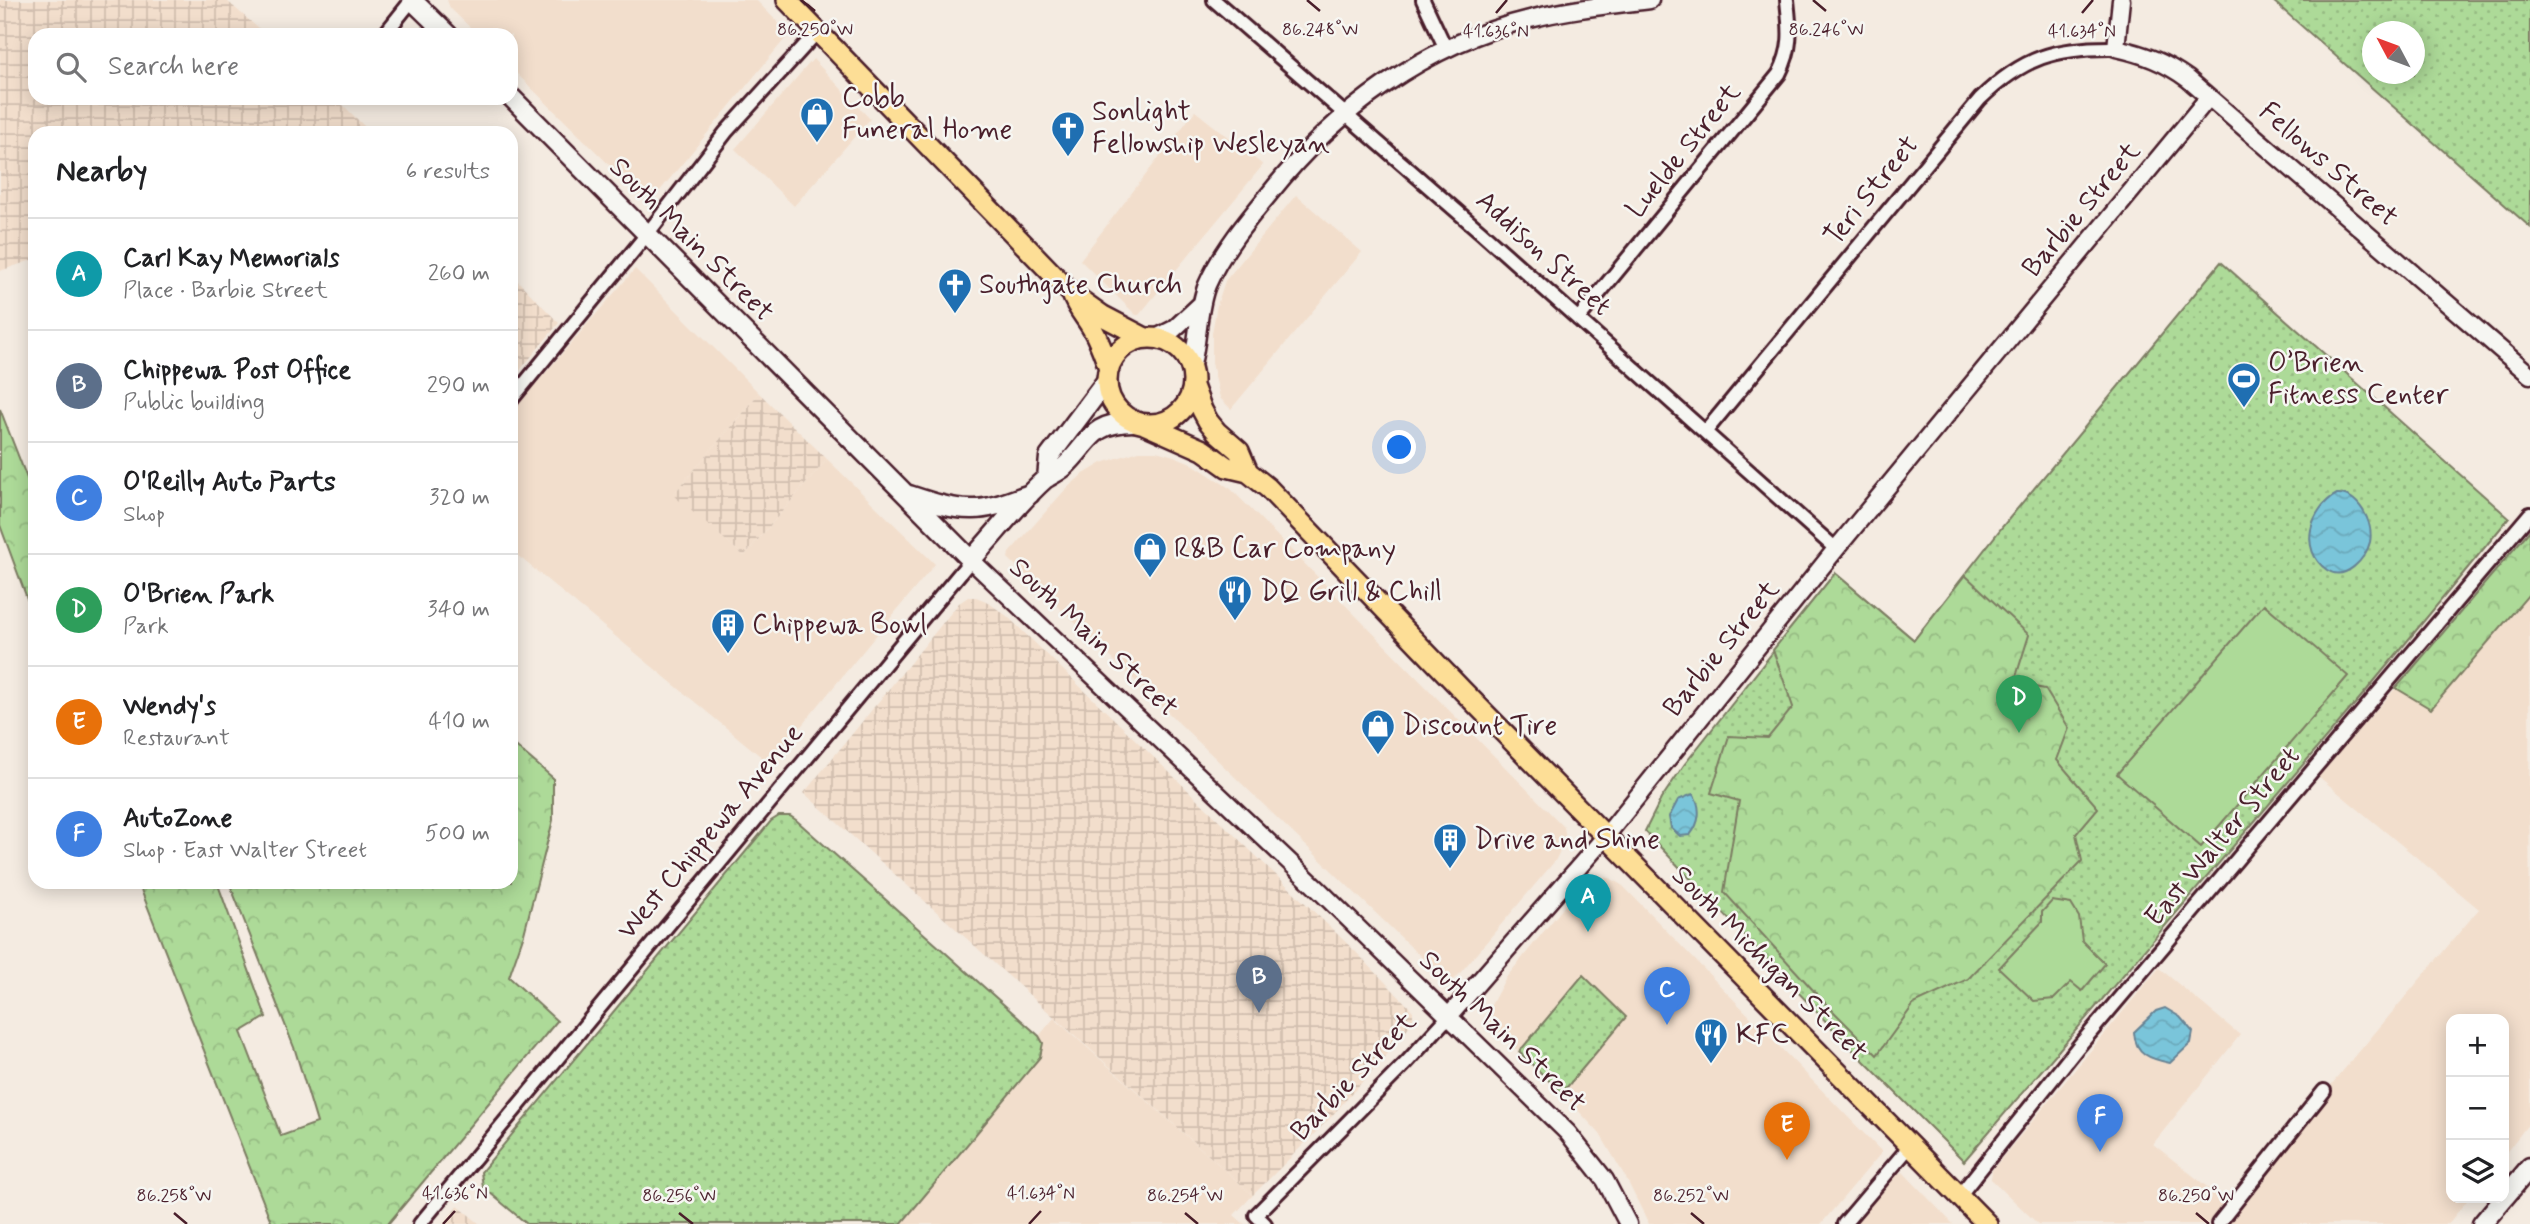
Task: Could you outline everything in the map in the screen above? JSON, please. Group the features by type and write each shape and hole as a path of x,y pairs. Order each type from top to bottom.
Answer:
{"main road":[{"path":"412,0 441,28"},
{"path":"787,0 1072,294 1103,316 1178,348 1186,357 1192,377 1182,410 1171,419 1158,424 1139,423 1114,407 1109,397 1108,374 1097,337 1078,310 1072,294"},
{"name":"South Main Street","path":"518,104 971,560"},
{"path":"1108,374 1122,348 1151,338"},
{"name":"West Chippewa Avenue","path":"1047,478 1049,457 1108,374"},
{"name":"South Michigan Street","path":"1192,377 1208,422 1239,451 1248,472"},
{"name":"West Chippewa Avenue","path":"971,560 1031,494 1047,478 1063,468 1096,432 1118,423 1139,423"},
{"name":"South Michigan Street","path":"1139,423 1195,446 1227,467 1248,472 1268,488 1605,837 1987,1224"},
{"path":"902,493 944,506 970,509 981,509 1031,494"},
{"path":"2482,1224 2530,1167"}],"street":[{"path":"390,28 412,0"},
{"name":"Addison Street","path":"1214,0 1706,431 1836,549"},
{"path":"1423,0 1446,49"},
{"path":"1192,377 1200,304 1220,258 1302,154 1346,114 1393,79 1446,49 1495,29 1595,4 1650,0"},
{"name":"Luelde Street","path":"1578,319 1779,74 1790,44 1787,0"},
{"path":"2116,47 2121,0"},
{"path":"518,391 648,233 718,142 818,31"},
{"name":"Teri Street","path":"1706,431 1971,109 1997,83 2024,64 2057,51 2083,47 2116,47"},
{"name":"Fellows Street","path":"2116,47 2143,53 2160,61 2209,97 2530,375"},
{"name":"Barbie Street","path":"1261,1220 1449,1016 1605,837 1836,549 2209,97"},
{"path":"1151,338 1174,328 1200,304"},
{"name":"East Walter Street","path":"1959,1196 2078,1046 2530,514"},
{"name":"South Main Street","path":"971,560 1318,889 1568,1133 1605,1180 1628,1224"},
{"name":"West Chippewa Avenue","path":"420,1224 971,560"},
{"path":"2218,1224 2324,1091"},
{"path":"1844,1224 1910,1146"}],"shaded area":[{"path":"0,0 226,0 258,28 28,28 28,105 343,105 364,126 28,126 28,261 0,271"},
{"path":"447,0 756,0 789,34 649,204 518,75 518,28 471,28 450,8"},
{"path":"813,59 870,119 794,206 735,149"},
{"path":"1195,111 1263,165 1139,315 1136,315 1080,260"},
{"path":"1296,195 1362,252 1231,409 1220,398 1212,363 1212,333 1217,305 1225,281"},
{"path":"635,269 759,393 674,494 744,556 827,459 935,564 770,764 518,556 518,405"},
{"path":"518,281 559,323 518,373"},
{"path":"759,393 827,459 744,556 673,495"},
{"path":"1139,451 1156,451 1191,463 1231,489 1564,827 1566,839 1555,861 1455,979 1449,980 1440,975 1008,558 1009,553 1065,490 1082,475 1102,463"},
{"path":"2529,592 2530,1122 2509,1149 2509,1014 2446,1014 2446,1203 2465,1203 2448,1224 2227,1224 2331,1096 2326,1091 2479,909 2318,776 2396,688 2431,709"},
{"path":"968,597 986,601 1007,616 1359,955 1413,1011 1410,1025 1380,1062 1328,1120 1253,1195 804,793 959,603"},
{"path":"1592,876 1610,878 1623,886 1882,1152 1821,1224 1649,1224 1600,1134 1562,1093 1625,1017 1583,975 1519,1052 1484,1018 1505,979 1585,881"},
{"path":"2159,968 2240,1035 2153,1144 2225,1201 2207,1224 2038,1224 1991,1179 1992,1170"},
{"path":"1054,1018 1253,1195 1234,1215 1244,1224 884,1224"},
{"path":"1903,1172 1953,1224 1855,1224 1897,1174"},
{"path":"458,1206 480,1224 443,1224"}],"green space":[{"path":"2272,0 2530,0 2530,227 2367,84 2425,84 2425,21 2362,21 2362,79"},
{"path":"2221,262 2509,518 2366,691 1964,1161 1852,1049 1645,831 1661,799 1684,765 1835,573 1914,640 2003,526"},
{"path":"0,409 28,481 28,601 0,525"},
{"path":"2530,530 2530,593 2431,709 2396,688"},
{"path":"1835,573 1914,640 1965,575 2029,635 2014,683 2045,689 2069,728 2057,760 2098,808 2076,834 2082,861 1968,979 1914,1004 1877,1055 1823,1001 1724,892 1739,801 1711,793 1729,736 1768,738 1793,707 1773,650"},
{"path":"2264,604 2348,676 2201,847 2117,774"},
{"path":"518,748 553,778 553,820 524,934 509,977 557,1021 388,1224 272,1224 141,889 220,889 266,1017 241,1032 281,1136 317,1123 295,1050 232,889 518,889"},
{"path":"779,816 790,816 796,820 1039,1036 1043,1043 1040,1057 901,1224 527,1224 483,1187 481,1172 771,821"},
{"path":"2052,901 2071,904 2079,917 2082,941 2105,964 2082,991 2071,982 2054,999 2034,1001 1999,968 2042,922 2042,912"},
{"path":"1583,975 1626,1017 1562,1093 1519,1052"}],"water":[{"path":"2337,494 2352,498 2358,503 2367,518 2371,534 2364,555 2354,567 2341,573 2327,570 2318,562 2310,541 2314,519 2328,500"},
{"path":"1693,794 1698,804 1698,820 1690,835 1680,836 1671,828 1669,817 1678,800"},
{"path":"2165,1008 2180,1017 2193,1032 2191,1043 2170,1063 2145,1054 2137,1046 2134,1032 2156,1011"}],"place":[{"name":"Cobb Funeral Home","path":"817,144"},
{"name":"Sonlight Fellowship Wesleyan","path":"1068,158"},
{"name":"Southgate Church","path":"955,315"},
{"name":"O’Brien Fitness Center","path":"2244,409"},
{"name":"R&B Car Company","path":"1150,579"},
{"name":"DQ Grill & Chill","path":"1235,622"},
{"name":"Chippewa Bowl","path":"728,655"},
{"name":"O'Brien Park","path":"2019,733"},
{"name":"Discount Tire","path":"1378,756"},
{"name":"Drive and Shine","path":"1450,870"},
{"name":"Carl Kay Memorials","path":"1588,932"},
{"name":"Chippewa Post Office","path":"1259,1013"},
{"name":"O'Reilly Auto Parts","path":"1667,1025"},
{"name":"KFC","path":"1711,1065"},
{"name":"AutoZone","path":"2100,1152"},
{"name":"Wendy's","path":"1787,1160"}]}
